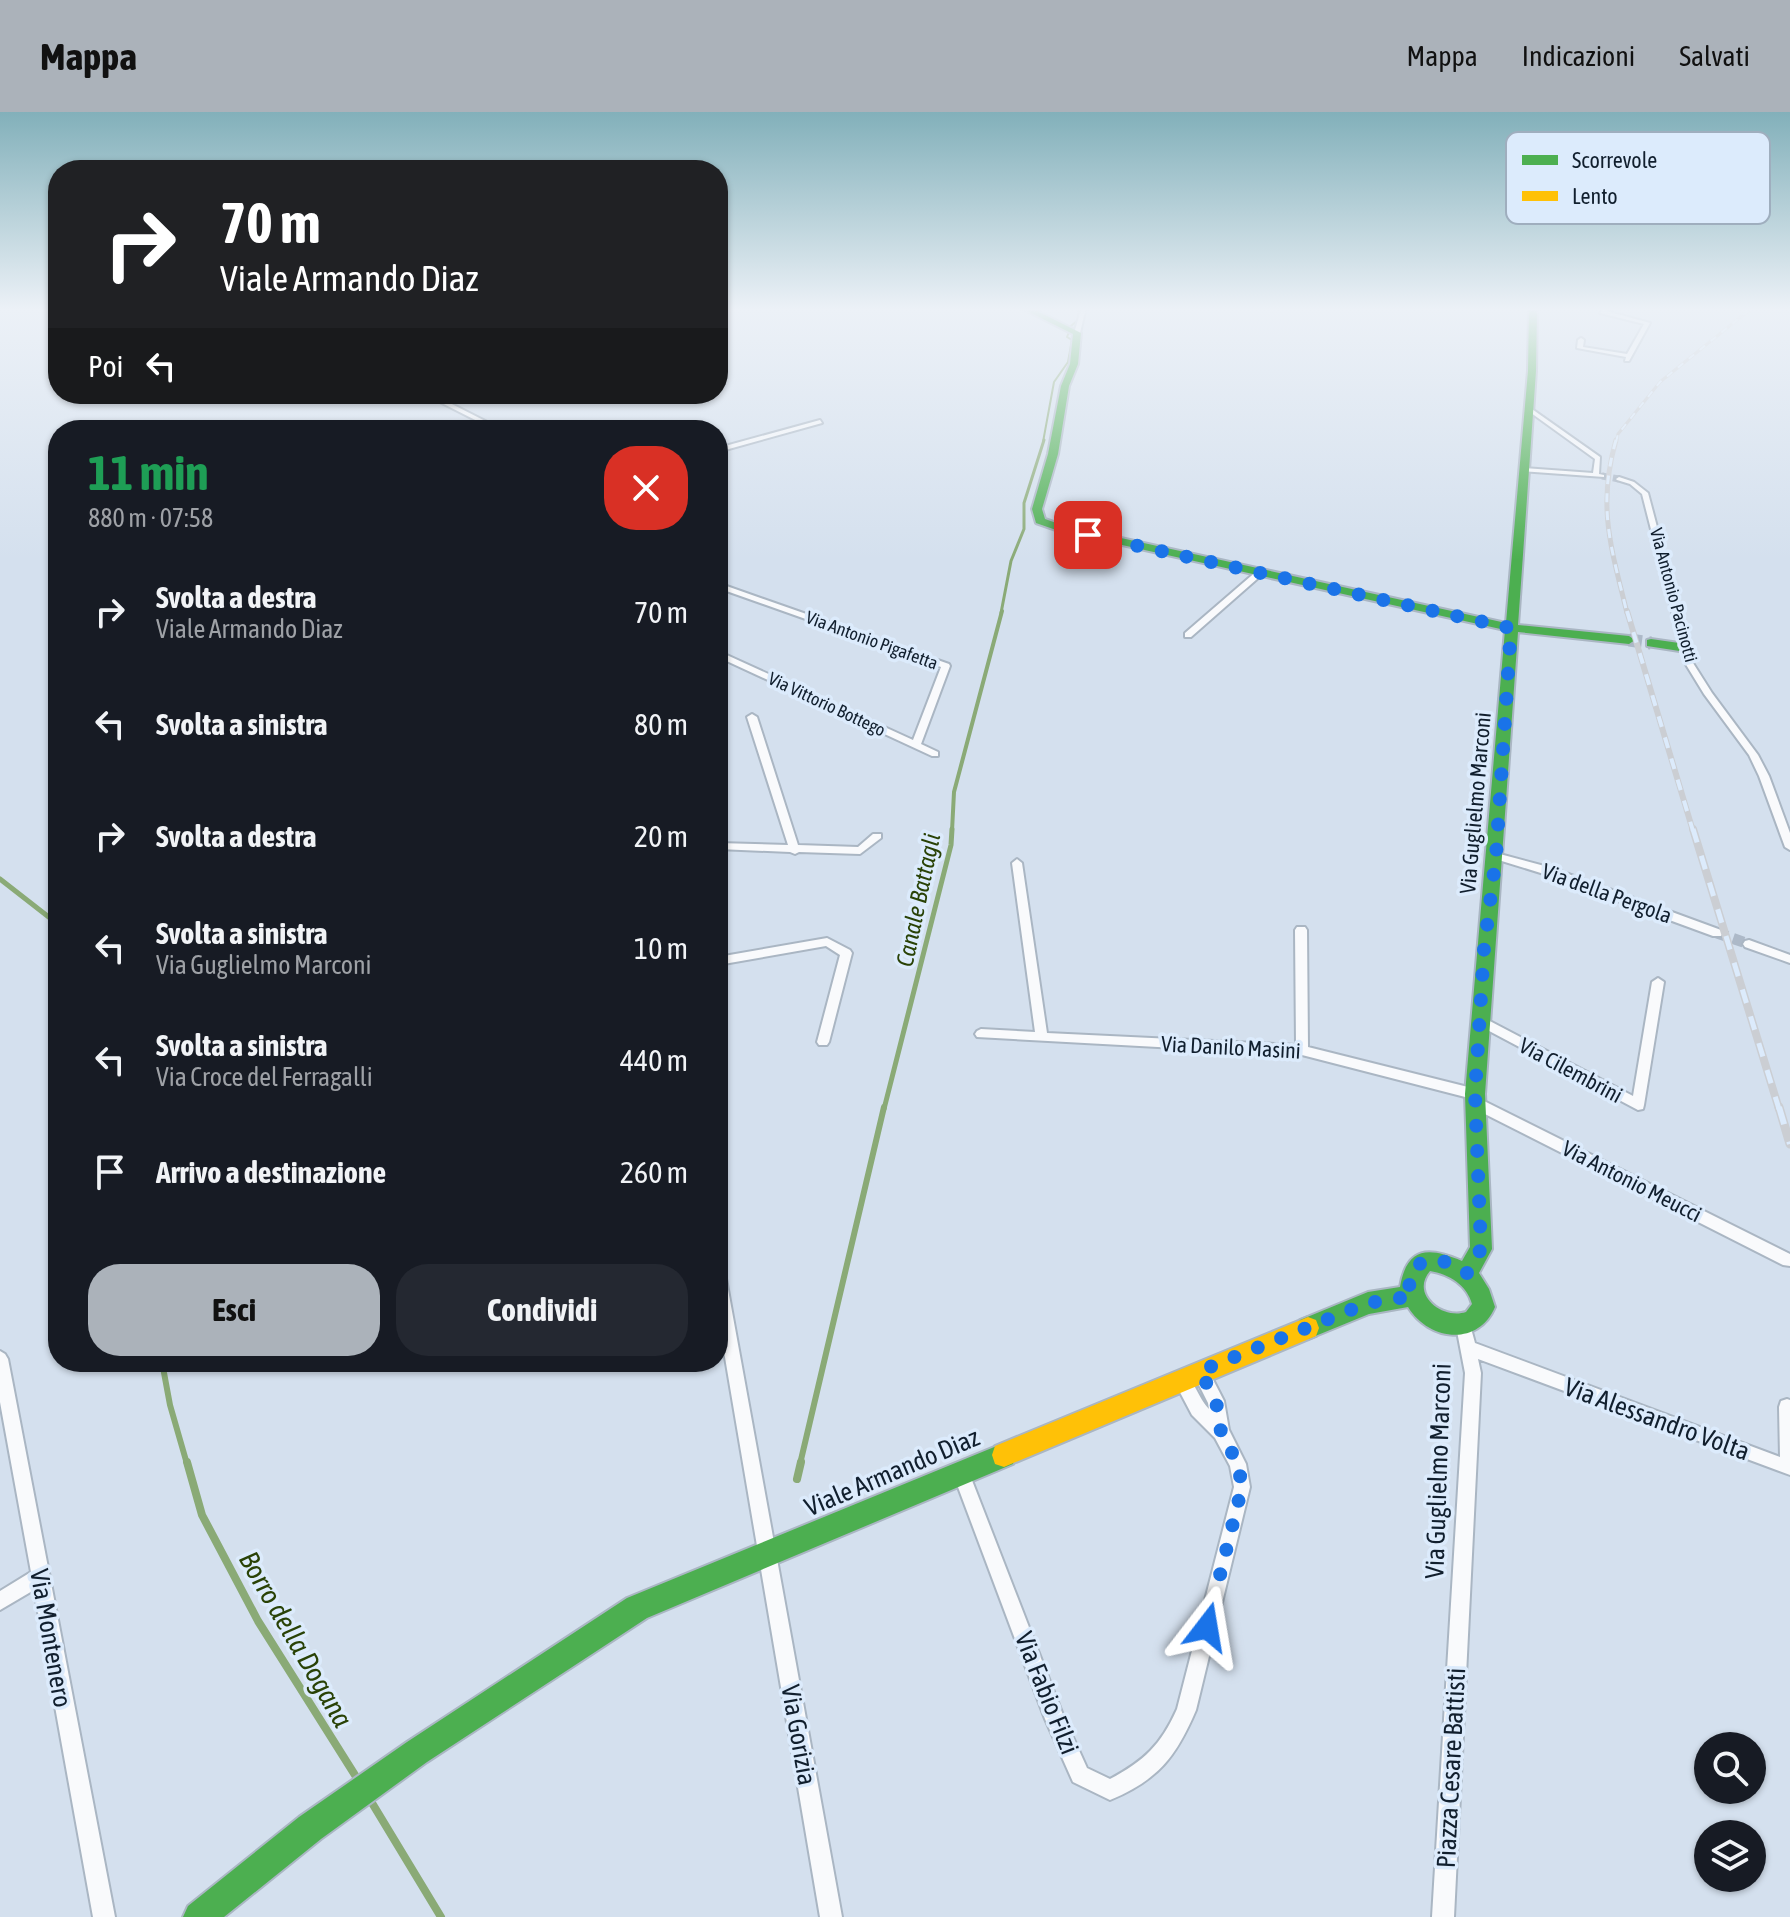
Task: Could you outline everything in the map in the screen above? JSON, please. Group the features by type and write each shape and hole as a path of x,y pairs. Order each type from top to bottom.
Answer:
{"street":[{"path":"1064,391 1053,454 1037,509 1040,521 1059,528 1511,628 1629,640"},
{"name":"Via Guglielmo Marconi","path":"1467,1273 1481,1249 1476,1099 1484,949 1496,856 1530,391"},
{"path":"447,404 480,420"},
{"path":"1524,470 1599,475 1598,458 1529,409"},
{"path":"728,447 820,422"},
{"name":"Via Antonio Pacinotti","path":"1619,479 1632,483 1645,493 1689,663 1764,776 1790,847"},
{"path":"1188,635 1261,572"},
{"name":"Via Antonio Pigafetta","path":"728,589 946,666 916,745"},
{"path":"1651,643 1686,648"},
{"name":"Via Vittorio Bottego","path":"728,659 935,754"},
{"path":"752,717 795,851"},
{"path":"728,847 860,851 877,836"},
{"name":"Via della Pergola","path":"1496,856 1548,871 1717,933"},
{"path":"1017,863 1042,1037"},
{"path":"1301,930 1302,1050"},
{"path":"728,959 827,942 846,953 823,1042"},
{"path":"1749,944 1790,959"},
{"name":"Via Cilembrini","path":"1480,1021 1638,1105 1658,982"},
{"name":"Via Danilo Masini","path":"981,1034 1302,1050 1476,1099"},
{"name":"Via Antonio Meucci","path":"1476,1099 1788,1260"},
{"path":"1426,1260 1447,1261 1467,1273 1476,1283 1484,1305 1481,1315 1464,1326 1435,1319 1413,1296 1409,1287 1412,1270 1426,1260"},
{"name":"Viale Armando Diaz","path":"199,1917 310,1828 417,1752 637,1608 1368,1303 1413,1296"},
{"name":"Via Guglielmo Marconi","path":"1458,1619 1473,1373 1464,1326"},
{"name":"Via Gorizia","path":"728,1332 831,1917"},
{"name":"Via Alessandro Volta","path":"1468,1348 1788,1468 1787,1407"},
{"name":"Via Montenero","path":"0,1359 104,1917"},
{"name":"Via Fabio Filzi","path":"1200,1371 1216,1401 1221,1432"},
{"name":"Via Fabio Filzi","path":"960,1471 1055,1719 1080,1775 1110,1790 1148,1771 1173,1741 1186,1710 1242,1487 1238,1464 1221,1432 1198,1409 1181,1379"},
{"path":"0,1601 39,1577"},
{"name":"Piazza Cesare Battisti","path":"1443,1917 1458,1619"}],"waterway":[{"name":"Canale Battagli","path":"1043,442 1052,391"},
{"name":"Canale Battagli","path":"1001,613 1011,561 1024,529 1024,503 1044,440"},
{"name":"Canale Battagli","path":"952,831 954,792 1002,611"},
{"name":"Canale Battagli","path":"884,1109 951,845 952,829"},
{"name":"Borro della Dogana","path":"0,879 48,916"},
{"name":"Canale Battagli","path":"800,1464 884,1107"},
{"name":"Borro della Dogana","path":"164,1372 187,1464"},
{"name":"Borro della Dogana","path":"187,1462 202,1515 258,1621 360,1783"},
{"name":"Canale Battagli","path":"797,1479 801,1462"},
{"name":"Borro della Dogana","path":"369,1798 441,1917"}],"tunnel":[{"path":"1602,476 1619,479"},
{"path":"1629,640 1651,643"},
{"path":"1717,933 1749,944"}],"railway":[{"path":"1616,442 1618,434 1653,391"},
{"path":"1616,440 1607,486 1608,527 1627,613"},
{"path":"1627,611 1693,831"},
{"path":"1693,829 1779,1109"},
{"path":"1779,1107 1790,1144"}],"traffic: fast":[{"path":"1064,391 1053,454 1037,509 1040,521 1059,528 1511,628 1629,640"},
{"path":"1467,1273 1481,1249 1475,1094 1530,391"},
{"path":"1651,643 1686,648"},
{"path":"1426,1260 1456,1269 1471,1280 1482,1297 1484,1307 1474,1320 1459,1325 1444,1323 1429,1315 1417,1303 1411,1289 1413,1274 1426,1260"},
{"path":"1308,1328 1368,1303 1413,1296"},
{"path":"199,1917 310,1828 417,1752 637,1608 1004,1455"}],"traffic: slow":[{"path":"1004,1455 1308,1328"}],"route":[{"path":"1088,535 1511,628 1496,856 1484,949 1475,1094 1481,1249 1467,1273 1447,1261 1426,1260 1412,1270 1409,1278 1413,1296 1368,1303 1200,1371 1216,1401 1221,1432 1238,1464 1242,1487 1207,1627"}]}
